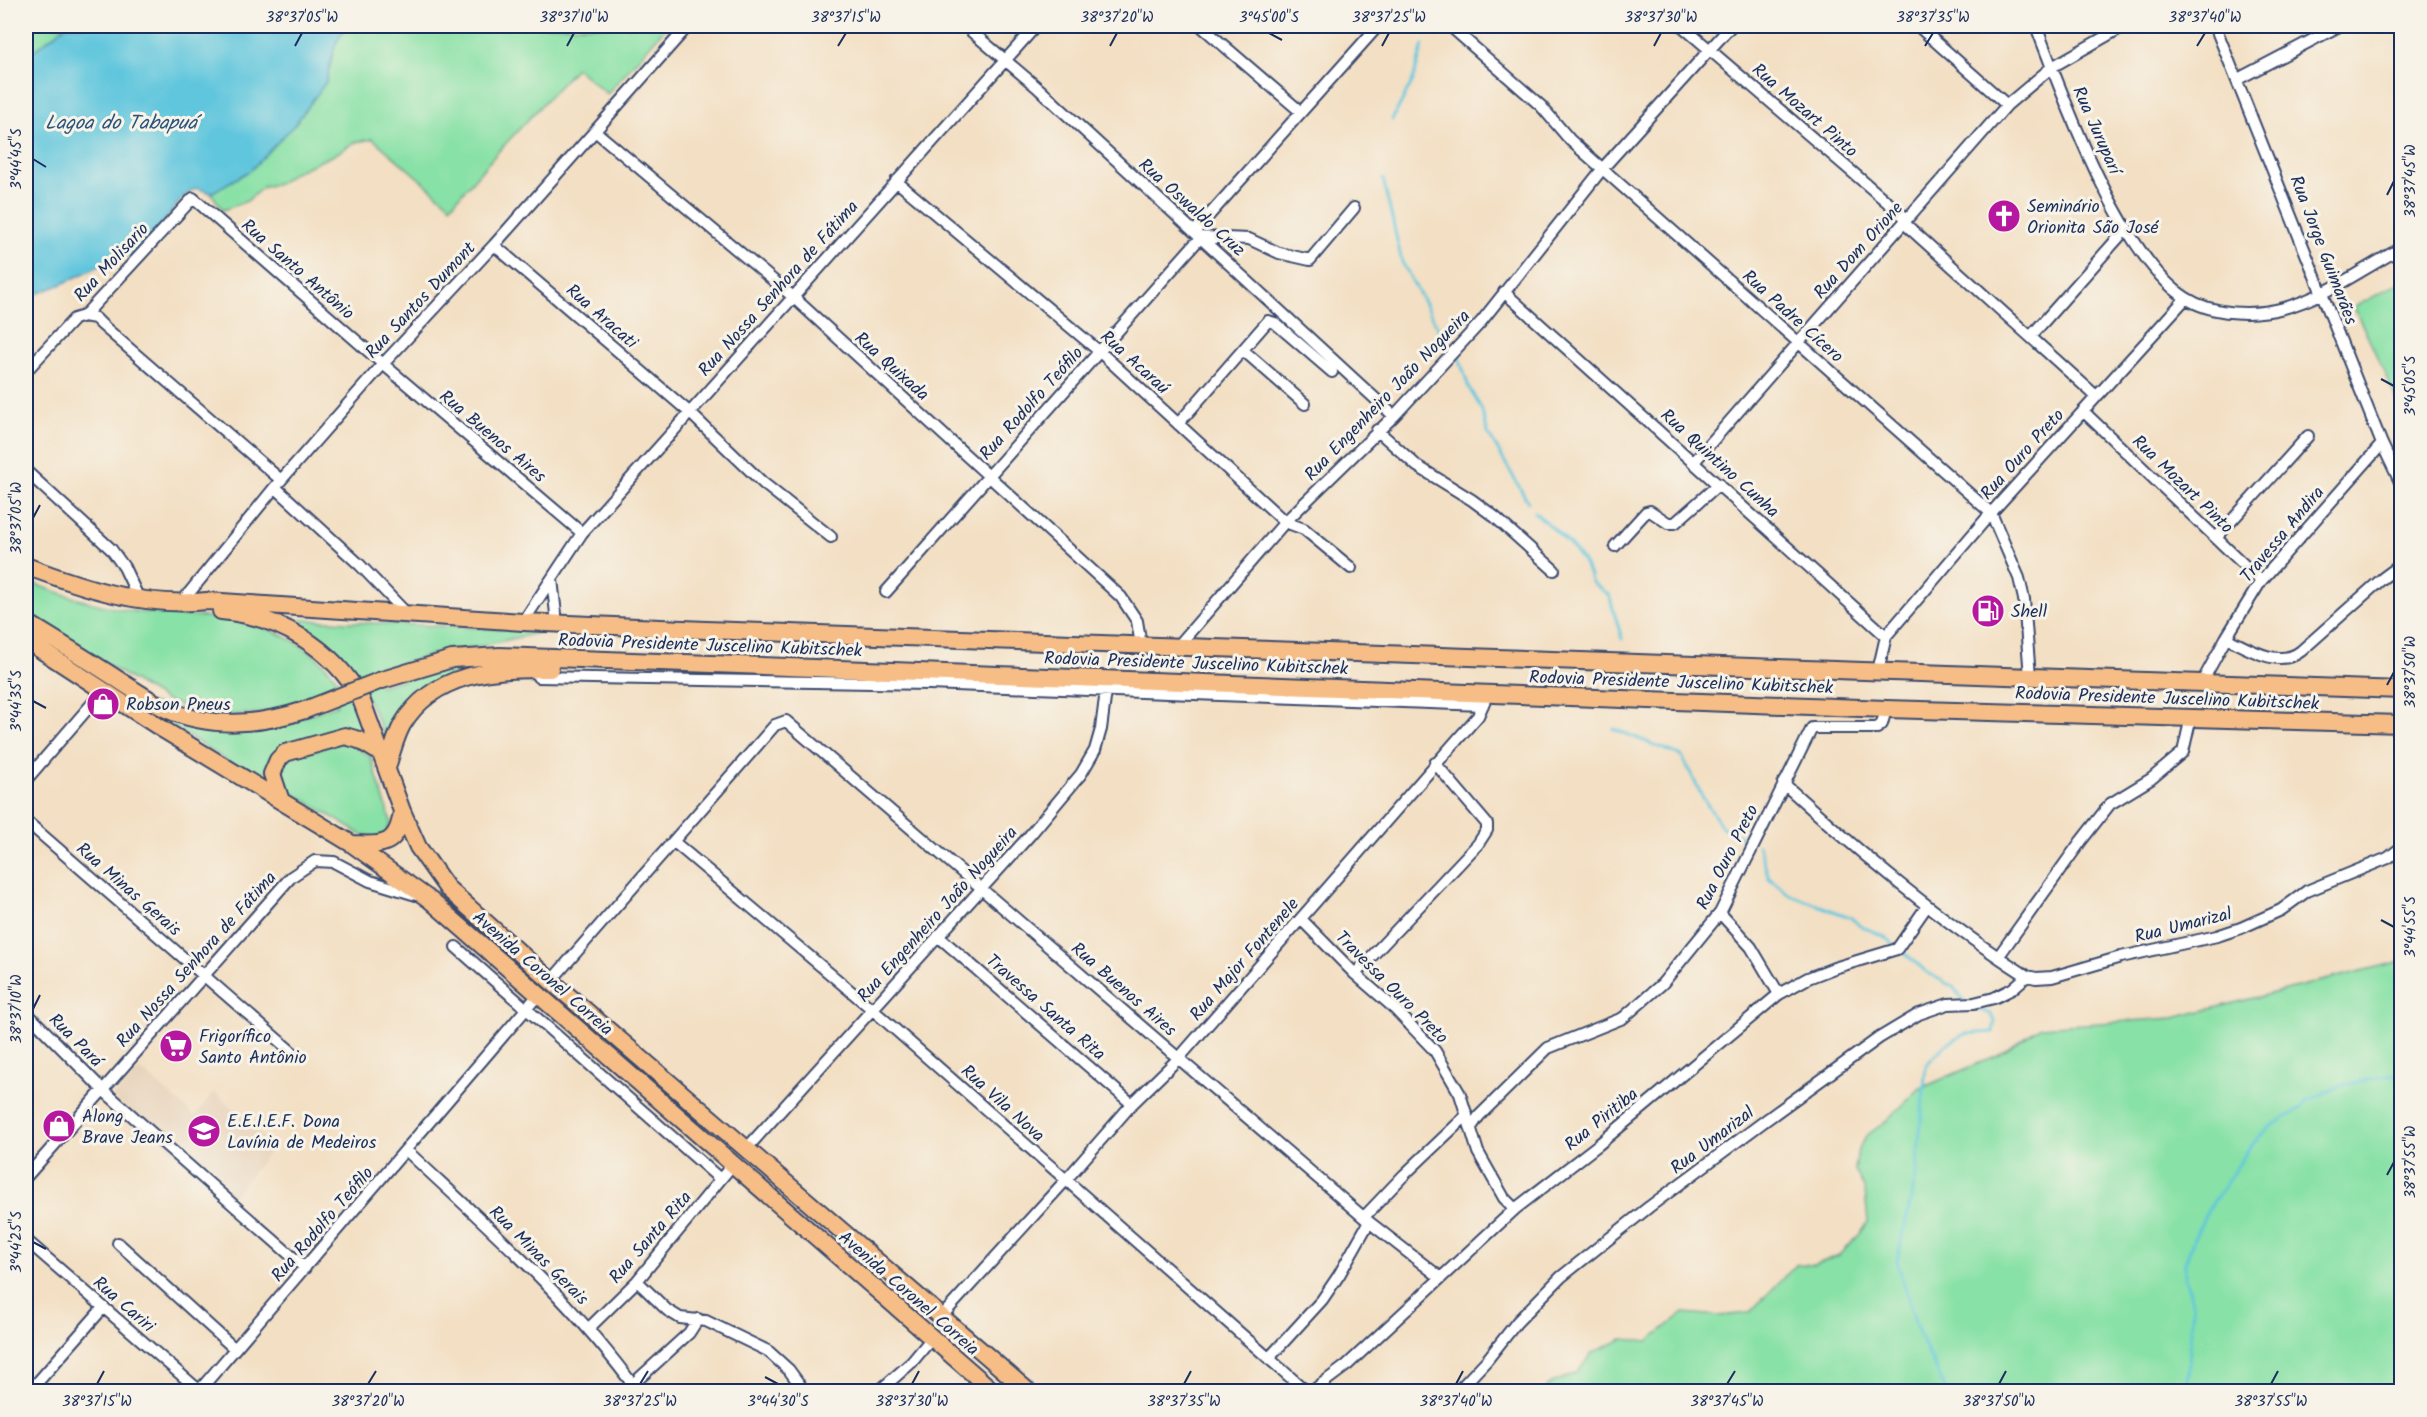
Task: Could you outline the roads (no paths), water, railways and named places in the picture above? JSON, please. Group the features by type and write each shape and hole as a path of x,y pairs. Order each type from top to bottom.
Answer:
{"highway":[{"name":"Rodovia Presidente Juscelino Kubitschek","path":"26,566 85,587 139,599 185,603 207,601 523,622 2402,690"},
{"name":"Avenida Coronel Correia","path":"185,603 199,609 259,618 309,641 340,668 361,699 402,811 418,847 447,888 551,981 1029,1392"},
{"name":"Rodovia Presidente Juscelino Kubitschek","path":"26,622 149,700 184,715 224,723 249,723 282,717 379,681 452,659 488,656 724,665 1107,685 1485,699 1661,701 2402,724"},
{"name":"Avenida Coronel Correia","path":"26,640 164,730 352,844 430,900 994,1392"},
{"path":"281,801 272,774 278,760 285,753 345,736 359,740 384,761 401,727 417,705 438,688 460,678 482,672 517,668 658,670 724,665"},
{"path":"352,844 373,845 393,838 400,829 402,811"}],"street":[{"name":"Rua Santos Dumont","path":"185,603 278,484 382,364 494,245 523,209 688,26"},
{"name":"Rua Oswaldo Cruz","path":"965,26 1006,59 1394,416"},
{"name":"Rua Nossa Senhora de Fátima","path":"523,622 582,533 1036,26"},
{"path":"1201,26 1301,112"},
{"name":"Rua Rodolfo Teófilo","path":"886,592 1100,352 1301,112 1378,26"},
{"name":"Rua Padre Cícero","path":"1450,26 1541,106 1570,140 1990,513 2019,578 2024,599 2030,677"},
{"name":"Rua Mozart Pinto","path":"1682,26 1906,221 2096,396"},
{"name":"Rua Engenheiro João Nogueira","path":"1178,646 1285,522 1377,430 1394,416 1481,322 1603,168 1731,26"},
{"path":"1918,26 2007,105"},
{"name":"Rua Juruparí","path":"2036,26 2083,142 2115,208 2154,270 2186,298 2217,310 2254,312 2282,309 2323,292 2402,248"},
{"name":"Rua Dom Orione","path":"1694,462 2007,105 2052,67 2124,26"},
{"name":"Rua Jorge Guimarães","path":"2215,26 2382,444 2402,486"},
{"path":"2238,80 2339,26"},
{"name":"Rua Quixada","path":"595,131 792,296 1121,597 1137,621 1141,645"},
{"name":"Rua Acaraú","path":"896,181 1100,352 1285,522 1304,529 1351,568"},
{"name":"Rua Molisario","path":"26,371 74,320 84,316 193,198"},
{"name":"Rua Santo Antônio","path":"193,198 382,364"},
{"path":"1198,234 1248,239 1279,253 1310,260 1354,208"},
{"path":"2031,336 2127,228"},
{"name":"Rua Aracati","path":"494,245 689,412 763,483 831,537"},
{"name":"Rua Quintino Cunha","path":"1504,292 1886,636"},
{"name":"Rua Ouro Preto","path":"1886,636 1990,513 2186,298"},
{"path":"84,316 95,318 278,484 407,614"},
{"path":"1178,424 1268,321 1271,321 1332,372"},
{"path":"1243,350 1305,404"},
{"name":"Rua Buenos Aires","path":"382,364 582,533"},
{"name":"Rua Mozart Pinto","path":"2083,411 2261,581"},
{"path":"1377,430 1417,466 1495,517 1554,570"},
{"path":"2216,538 2308,435"},
{"name":"Travessa Andira","path":"2201,684 2261,581 2382,444"},
{"path":"26,471 111,549 124,567 139,599"},
{"path":"1615,546 1646,512 1650,511 1668,523 1675,524 1719,484"},
{"path":"2226,638 2266,656 2290,657 2301,651 2402,564"},
{"path":"552,579 557,622"},
{"path":"1878,671 1886,636"},
{"path":"460,678 600,677 1107,685"},
{"name":"Rua Engenheiro João Nogueira","path":"747,1148 873,1010 1081,774 1095,750 1101,729 1107,685"},
{"path":"26,780 103,691"},
{"name":"Rua Major Fontenele","path":"942,1316 1132,1104 1179,1058 1478,716 1485,699"},
{"name":"Rua Ouro Preto","path":"1269,1358 1322,1300 1339,1275 1366,1220 1404,1175 1479,1116 1548,1048 1623,1018 1662,984 1720,913 1812,728 1877,728 1882,724 1886,709"},
{"path":"1998,957 2110,804 2151,779 2183,752 2191,717"},
{"name":"Rua Buenos Aires","path":"674,842 775,725 782,721 789,722 1366,1220 1441,1278"},
{"path":"1355,974 1478,844 1487,830 1487,824 1435,763"},
{"path":"1783,783 1858,851 1928,906 2027,976"},
{"name":"Rua Minas Gerais","path":"26,821 293,1053"},
{"path":"551,981 674,842"},
{"name":"Rua Vila Nova","path":"674,842 873,1010 1065,1181 1309,1392"},
{"name":"Rua Umarizal","path":"1457,1392 1487,1360 1517,1322 1561,1277 1776,1113 1879,1038 1919,1014 1948,1004 1974,1003 1994,998 2012,989 2027,976 2052,977 2121,957 2217,936 2241,928 2281,909 2307,891 2388,858 2402,847"},
{"name":"Rua Nossa Senhora de Fátima","path":"26,1177 291,877 315,861 334,862 370,880 430,900"},
{"name":"Rua Piritiba","path":"1309,1392 1347,1365 1515,1209 1598,1145 1779,994 1808,978 1834,968 1898,949 1928,906"},
{"path":"1720,913 1751,947 1779,994"},
{"name":"Travessa Ouro Preto","path":"1301,919 1355,974 1393,1007 1434,1051 1460,1094 1476,1146 1488,1170 1504,1198 1515,1209"},
{"name":"Travessa Santa Rita","path":"938,936 1132,1104"},
{"path":"456,947 720,1179"},
{"name":"Rua Rodolfo Teófilo","path":"199,1391 539,994"},
{"name":"Rua Pará","path":"26,1012 103,1090 305,1268"},
{"name":"Rua Minas Gerais","path":"407,1150 505,1242 589,1328 614,1357 635,1388"},
{"name":"Rua Santa Rita","path":"589,1328 637,1281 733,1164"},
{"name":"Rua Cariri","path":"26,1240 199,1391"},
{"path":"118,1243 235,1349"},
{"path":"637,1281 667,1310 680,1318 706,1321 768,1352 789,1370 805,1392"},
{"path":"29,1392 104,1308"},
{"path":"635,1388 689,1332 698,1319"},
{"path":"878,1392 912,1362 932,1339"}],"water":[{"name":"Lagoa do Tabapuá","path":"66,26 346,26 335,45 326,82 295,124 251,170 211,193 196,188 184,196 156,231 131,256 120,256 62,284 26,298 26,57"}],"waterway":[{"path":"1392,120 1413,80 1423,45"},
{"path":"1383,179 1402,262 1450,350"},
{"path":"1459,357 1469,388 1481,408 1488,433 1528,502"},
{"path":"1534,512 1577,553 1589,573 1591,582 1609,595 1622,639"},
{"path":"1614,729 1682,756 1703,798 1722,827 1742,837"},
{"path":"1758,845 1769,878 1790,895 1850,917 1861,926 1885,937 1928,973 1953,987 1964,1001"},
{"path":"1947,1392 1918,1332 1897,1261 1916,1177 1926,1065 1945,1045 1965,1034 1993,1032 1995,1021 1991,1014 1968,1006"},
{"path":"2187,1392 2193,1303 2185,1278 2185,1263 2208,1210 2251,1146 2268,1128 2303,1107 2306,1101 2343,1085 2402,1073"}],"place":[{"name":"Seminário Orionita São José","path":"2004,216"},
{"name":"Shell","path":"1988,611"},
{"name":"Robson Pneus","path":"103,704"},
{"name":"Frigorífico Santo Antônio","path":"176,1046"},
{"name":"Along Brave Jeans","path":"59,1126"},
{"name":"E.E.I.E.F. Dona Lavínia de Medeiros","path":"204,1131"}]}
